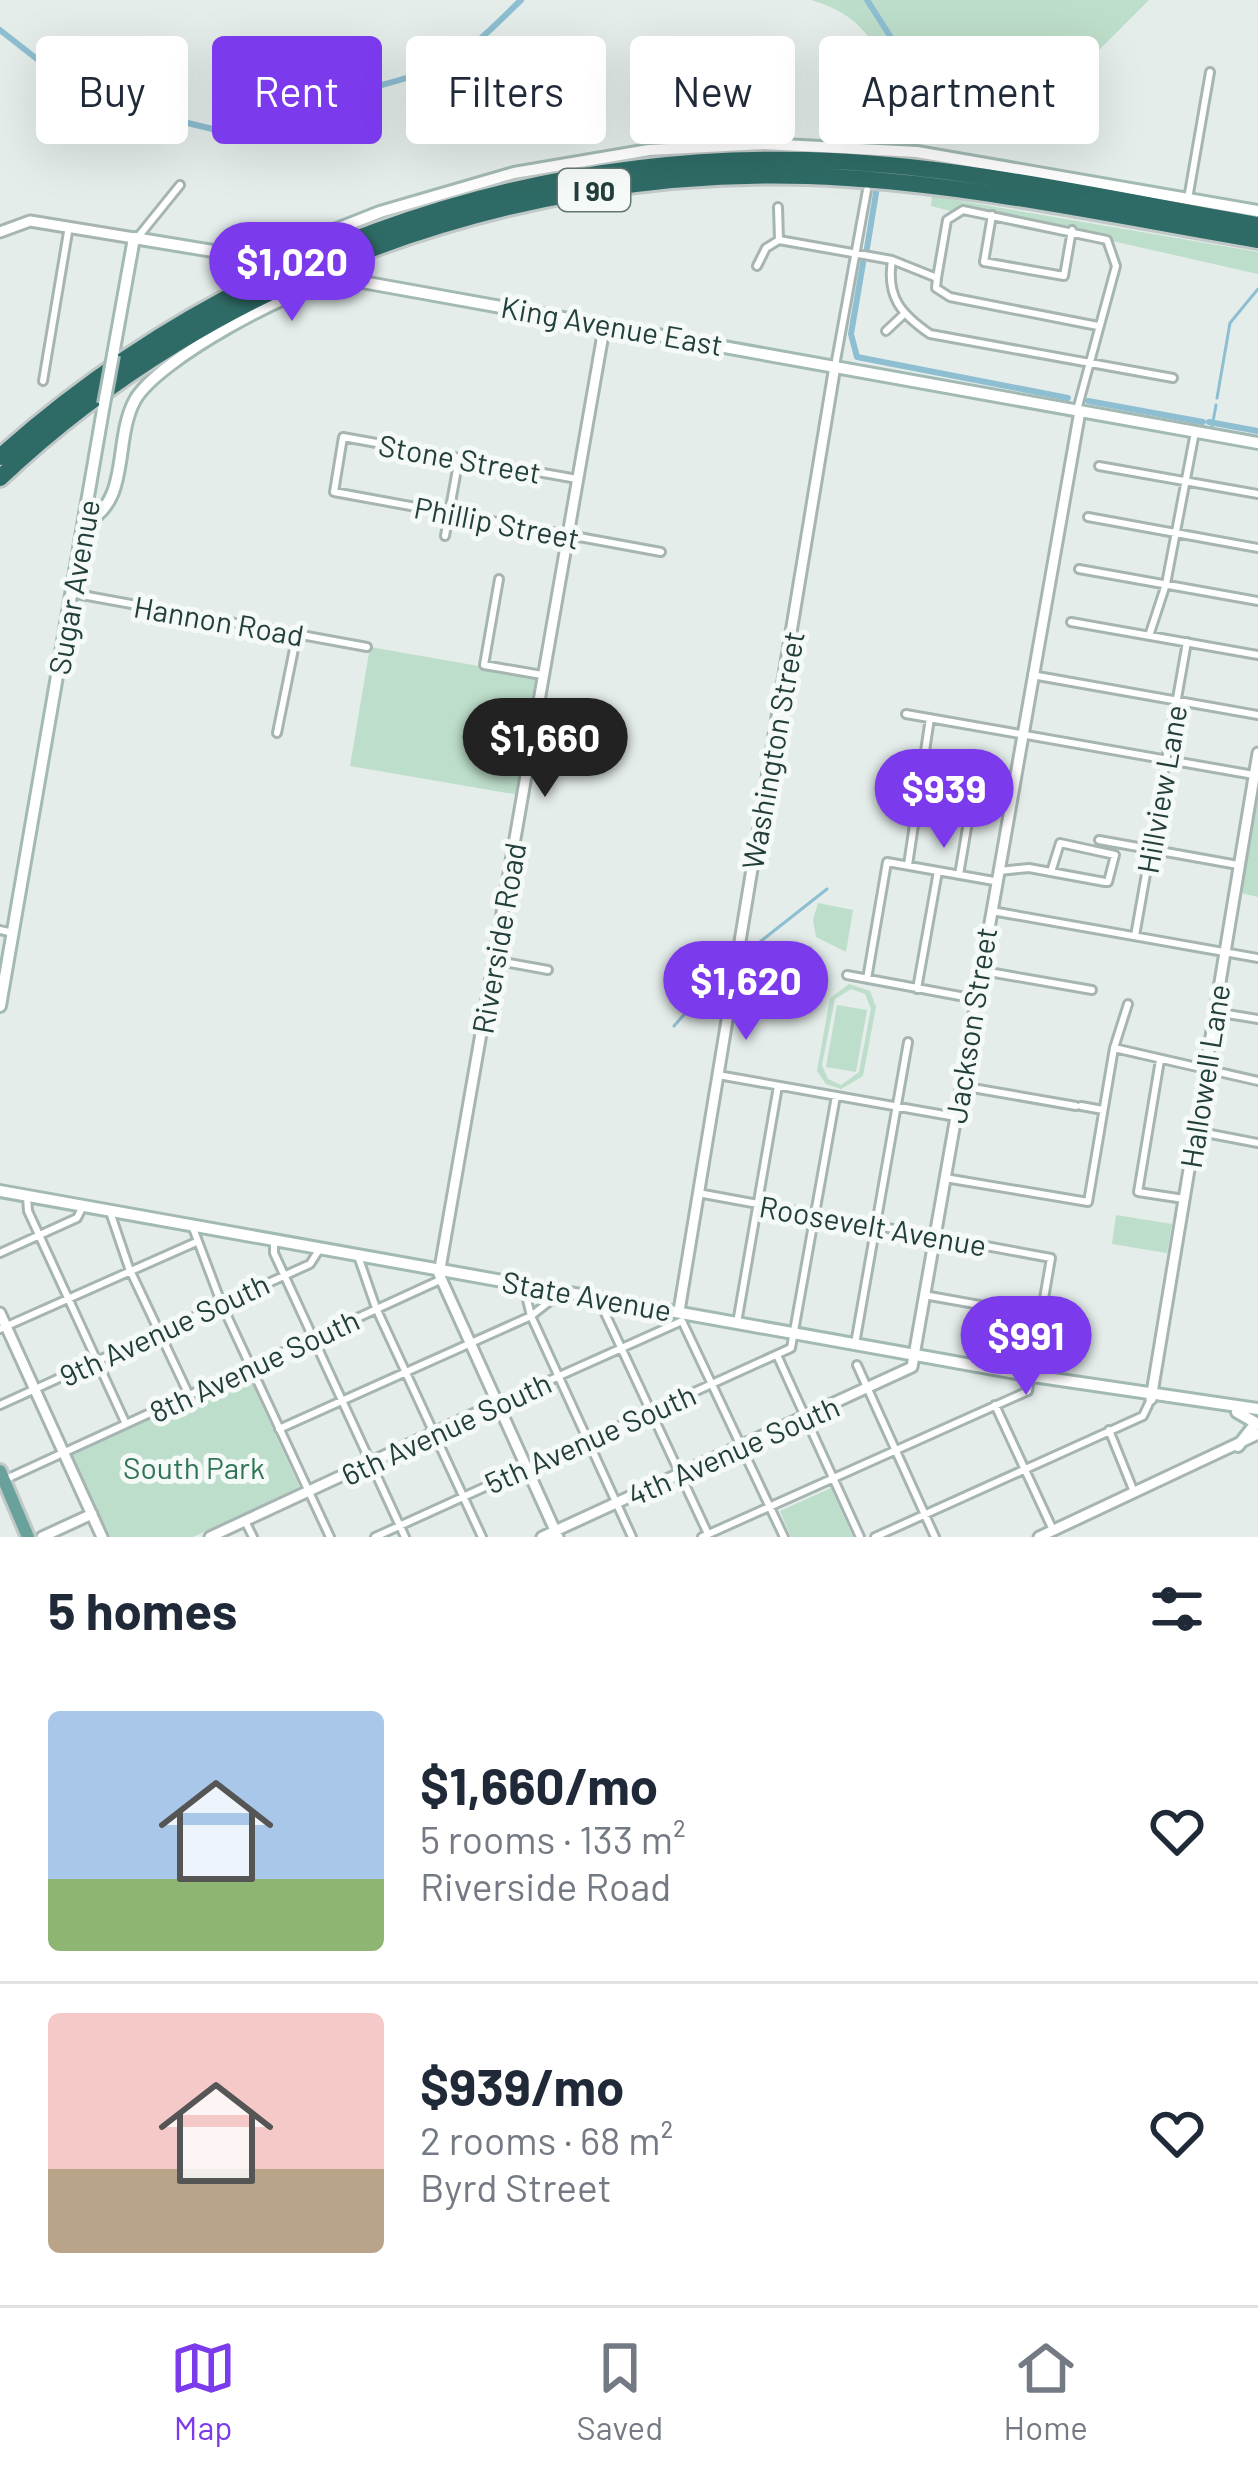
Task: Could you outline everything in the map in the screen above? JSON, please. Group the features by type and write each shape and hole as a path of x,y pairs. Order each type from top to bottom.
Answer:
{"highway":[{"name":"I 90","path":"0,457 139,349 288,266 393,223 556,180 705,163 811,160 935,171 1258,225"},
{"name":"I 90","path":"0,478 94,400 247,304 399,238 558,196 706,178 855,179 932,186 1258,240"}],"main road":[{"path":"134,238 241,258 279,253 380,212 514,173 706,146 832,145 917,152 1258,211"},
{"name":"Sugar Avenue","path":"0,1006 7,932 86,522 134,238"},
{"name":"King Avenue East","path":"86,522 106,513 127,419 156,375 240,324 331,280 355,278 1258,443"},
{"name":"State Avenue","path":"0,1189 358,1253 440,1274 523,1283 680,1316 1258,1412"},
{"name":"State Avenue","path":"1150,1396 1258,1412"},
{"path":"1237,1412 1256,1423 1238,1445"},
{"path":"2,1480 25,1537"}],"street":[{"path":"1188,199 1210,72"},
{"path":"0,232 30,220 134,238 180,185"},
{"name":"Washington Street","path":"680,1316 867,190"},
{"path":"778,207 779,240"},
{"path":"992,215 984,262 1064,277 1072,230 992,215 954,212 947,220 936,288 950,297 1098,326"},
{"path":"43,381 69,226"},
{"name":"Jackson Street","path":"915,1355 988,910 1078,411 1116,266 1107,240 1072,230"},
{"path":"757,266 766,248 779,240 892,260 937,278"},
{"path":"892,260 889,281 903,315 929,336 1173,378"},
{"path":"886,332 903,315"},
{"name":"Riverside Road","path":"440,1274 605,323"},
{"path":"1149,636 1166,584 1195,432"},
{"name":"Stone Street","path":"334,492 343,437 577,479"},
{"path":"445,536 459,458"},
{"path":"1099,466 1258,494"},
{"name":"Phillip Street","path":"334,492 661,552"},
{"path":"1088,518 1258,548"},
{"path":"1078,569 1258,602"},
{"path":"499,579 484,665 543,676"},
{"name":"Hannon Road","path":"71,593 367,647"},
{"path":"1071,622 1258,655"},
{"path":"277,733 297,634"},
{"name":"Hillview Lane","path":"1135,936 1187,642"},
{"path":"1032,675 1258,715"},
{"path":"906,713 1255,775"},
{"path":"908,866 930,718"},
{"name":"Hallowell Lane","path":"1150,1396 1258,753"},
{"path":"959,874 974,786 983,780 1011,784"},
{"path":"1099,840 1239,865"},
{"path":"867,979 887,862 959,874 1052,872 1108,882 1115,855 1062,842 1052,872"},
{"path":"917,988 938,871"},
{"path":"988,910 1258,958"},
{"path":"493,960 548,970"},
{"path":"980,970 1092,990"},
{"path":"847,975 976,999"},
{"path":"945,1178 1088,1202 1114,1048 1128,1004"},
{"path":"1214,1012 1258,1019"},
{"path":"855,1344 908,1042"},
{"path":"1114,1048 1258,1082"},
{"path":"1160,1060 1138,1192 1184,1199"},
{"path":"718,1076 956,1117"},
{"path":"737,1323 778,1086"},
{"path":"961,1086 1103,1110"},
{"path":"796,1334 836,1096"},
{"path":"1195,1131 1258,1143"},
{"name":"Roosevelt Avenue","path":"698,1192 1049,1257 1042,1316"},
{"path":"28,1194 39,1234 126,1424"},
{"path":"0,1252 77,1218 84,1204"},
{"path":"110,1209 129,1268 189,1395"},
{"path":"193,1224 195,1243 222,1305 330,1537"},
{"path":"274,1239 285,1274 405,1537"},
{"path":"3,1327 195,1243"},
{"name":"9th Avenue South","path":"0,1405 314,1261 320,1246"},
{"path":"358,1253 358,1267 482,1537"},
{"path":"440,1274 556,1534"},
{"name":"8th Avenue South","path":"2,1480 440,1274"},
{"path":"523,1283 531,1316 632,1537"},
{"path":"605,1298 604,1311 706,1536 1028,1391 1042,1316 924,1295"},
{"path":"279,1429 531,1316 550,1301"},
{"path":"0,1313 102,1537"},
{"path":"680,1316 784,1537"},
{"name":"6th Avenue South","path":"211,1537 622,1349 680,1316"},
{"name":"5th Avenue South","path":"375,1537 791,1348 796,1334"},
{"path":"776,1355 860,1537"},
{"name":"4th Avenue South","path":"542,1537 910,1369 915,1355"},
{"path":"857,1365 935,1537"},
{"path":"875,1537 1143,1416 1150,1396"},
{"path":"995,1405 1053,1530"},
{"path":"1109,1430 1134,1492"},
{"path":"1039,1537 1258,1437"},
{"path":"42,1537 92,1514"},
{"path":"245,1521 253,1537"}],"green space":[{"path":"811,0 1149,0 1099,50 1099,36 868,36 853,20"},
{"path":"932,196 1258,252 1258,274 971,209 954,212 931,206"},
{"path":"370,647 541,677 519,795 350,766"},
{"path":"1258,787 1258,897 1241,893"},
{"path":"818,903 853,910 846,952 816,937 813,920"},
{"path":"780,941 812,946 808,969 776,963"},
{"path":"849,984 870,991 876,1007 863,1076 841,1089 826,1084 817,1071 830,998","holes":["851,989 865,994 871,1009 859,1072 841,1085 828,1079 822,1065 835,999"]},
{"path":"837,1005 867,1010 856,1072 826,1067"},
{"path":"1116,1215 1172,1224 1167,1253 1112,1244"},
{"name":"South Park","path":"247,1373 300,1488 193,1537 107,1537 70,1456"},
{"path":"831,1488 853,1537 791,1537 780,1511"}],"waterway":[{"path":"0,30 88,99 250,138 292,132 296,117 314,108 444,64 479,40 521,0"},
{"path":"867,0 890,36"},
{"path":"867,248 877,187"},
{"path":"863,263 851,334 857,357 1068,398"},
{"path":"1217,398 1230,323 1258,289"},
{"path":"1088,401 1203,422"},
{"path":"1212,427 1216,405"},
{"path":"1209,422 1258,431"},
{"path":"742,956 827,889"},
{"path":"674,1026 732,960"}]}
